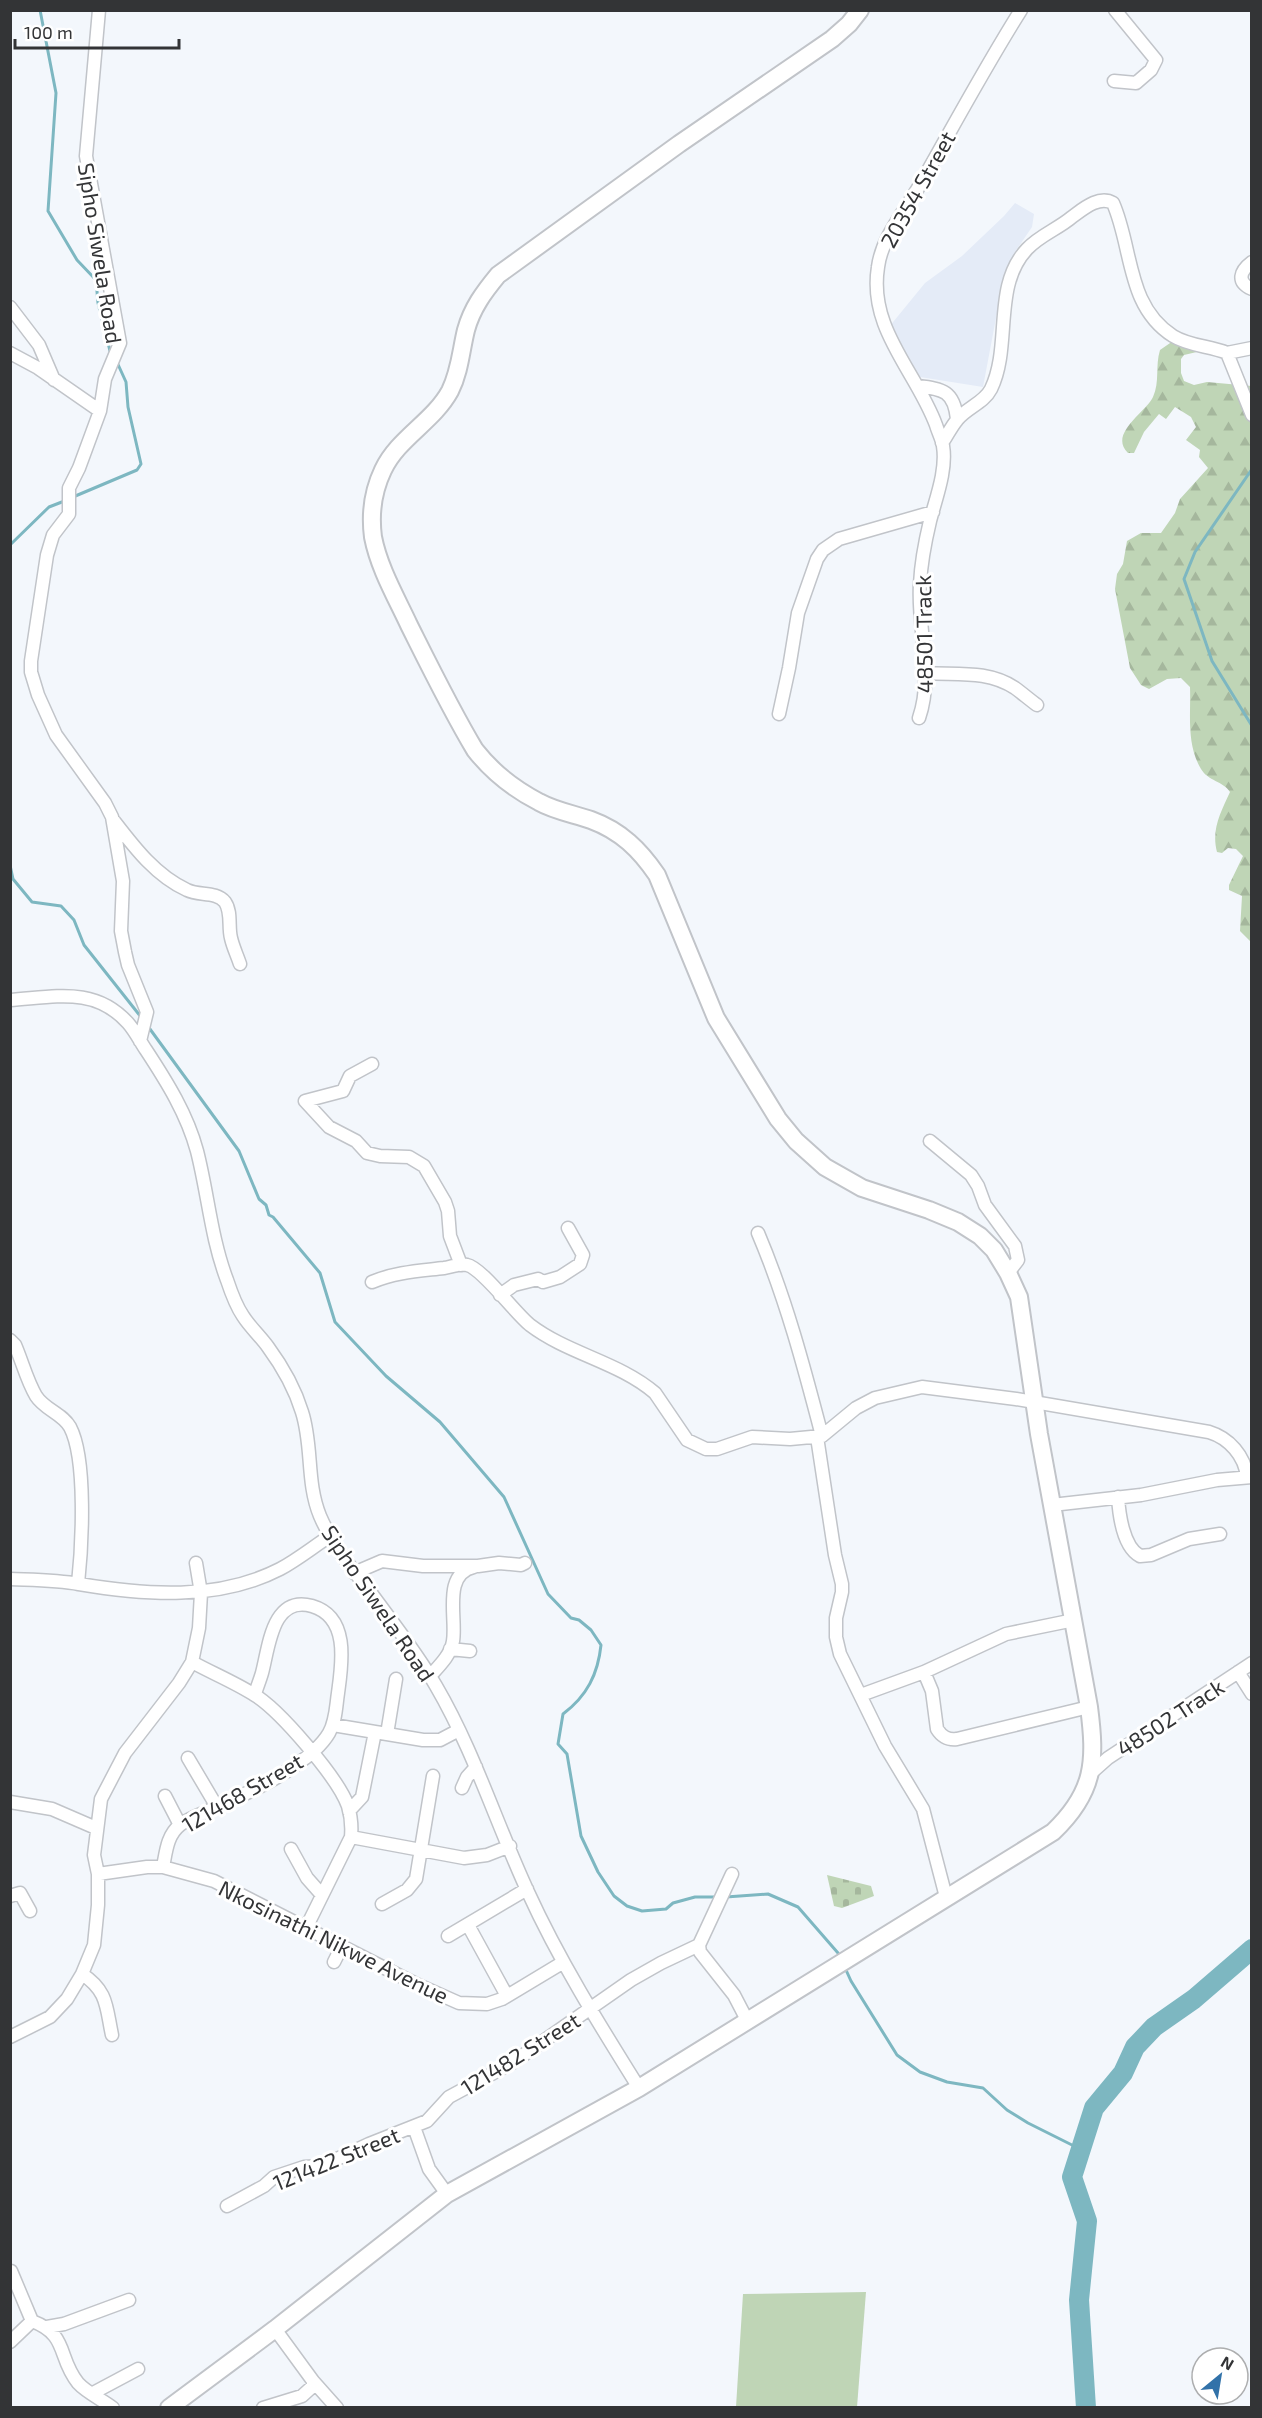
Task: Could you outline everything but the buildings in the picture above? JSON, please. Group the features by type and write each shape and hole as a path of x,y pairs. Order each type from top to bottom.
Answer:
{"street":[{"name":"Sipho Siwela Road","path":"99,10 86,156 120,343 118,352 110,363 102,392 100,411 80,468 69,488 69,514 53,535 47,555 31,672 56,735 105,803 112,817 123,881 121,931 128,965 147,1012 141,1036 188,1122 197,1151 217,1250 230,1289 242,1316 269,1348 285,1374 302,1412 306,1430 310,1483 319,1513 330,1536 354,1573 430,1676 459,1730 527,1889 562,1963 639,2088"},
{"path":"169,2408 275,2329 447,2194 639,2088 1053,1832 1077,1807 1090,1774 1093,1741 1089,1707 1052,1505 1019,1297 1008,1273 994,1250 980,1236 958,1222 862,1188 825,1167 796,1141 778,1119 716,1018 657,875 647,860 636,847 606,827 541,803 520,791 493,771 475,750 396,597 378,558 373,534 374,498 384,469 400,445 433,414 449,393 456,377 471,316 483,294 498,275 671,150 832,39 849,24 860,10"},
{"name":"20354 Street","path":"942,443 927,402 894,350 882,322 877,287 879,259 885,243 921,184 980,76 1021,10"},
{"path":"1114,81 1136,83 1151,69 1156,60 1115,10"},
{"path":"942,443 957,419 984,398 992,387 1009,286 1020,257 1042,237 1064,224 1085,207 1102,201 1113,203 1120,219 1135,288 1150,313 1173,336 1227,353 1251,348"},
{"path":"1251,262 1240,276 1243,283 1251,290"},
{"path":"10,307 39,345 54,380"},
{"path":"10,353 100,411"},
{"path":"1227,353 1242,386 1251,415"},
{"path":"918,386 938,389 948,394 954,401 957,419"},
{"name":"48501 Track","path":"919,718 924,703 927,673 921,639 919,586 923,552 942,467 942,443"},
{"path":"779,714 798,613 817,559 823,550 839,539 933,512"},
{"path":"927,673 980,674 1016,688 1037,705"},
{"path":"112,817 139,853 164,875 189,892 213,895 222,899 228,908 230,936 240,964"},
{"path":"10,1000 61,996 94,998 120,1015 141,1036"},
{"path":"372,1064 350,1076 344,1091 305,1101 329,1127 356,1141 367,1153 409,1157 424,1166 448,1210 450,1236 461,1265"},
{"path":"930,1142 971,1175 985,1205 1015,1246 1018,1260 1008,1273"},
{"path":"500,1295 514,1285 538,1279 543,1282 560,1277 580,1264 583,1255 568,1228"},
{"path":"758,1233 785,1301 820,1436 835,1555 842,1584 836,1618 836,1637 840,1654 885,1746 923,1809 946,1897"},
{"path":"372,1282 388,1275 461,1265 476,1269 521,1318 543,1334 655,1393 681,1434 695,1446 717,1449 752,1437 820,1436 856,1408 875,1398 922,1387 1035,1402 1214,1433 1225,1438 1239,1454 1249,1477 1184,1486 1141,1496 1052,1505"},
{"path":"10,1340 15,1345 36,1396 49,1409 66,1420 74,1437 82,1506 78,1584"},
{"path":"1118,1497 1119,1520 1130,1549 1140,1556 1151,1555 1189,1539 1220,1534"},
{"path":"10,1579 78,1584 99,1588 201,1593 257,1578 280,1569 330,1536"},
{"path":"354,1573 382,1561 423,1566 478,1566 499,1563 521,1565 525,1563"},
{"path":"10,2037 50,2017 67,1999 82,1974 94,1945 98,1874 94,1855 101,1799 125,1753 179,1683 192,1662 199,1628 201,1593 196,1563"},
{"path":"430,1676 453,1642 456,1582 462,1571 478,1566"},
{"path":"255,1694 273,1628 280,1615 290,1608 310,1605 325,1613 339,1633 343,1646 333,1725 423,1740 440,1740 459,1730"},
{"path":"861,1695 924,1672 1006,1634 1074,1620"},
{"path":"450,1649 470,1652"},
{"path":"192,1662 255,1694 276,1712 311,1751 344,1796 352,1827 351,1837 306,1928"},
{"name":"48502 Track","path":"1090,1774 1108,1758 1251,1663"},
{"path":"924,1672 932,1691 937,1729 948,1738 957,1739 1089,1707"},
{"path":"1238,1672 1251,1694"},
{"path":"349,1812 362,1797 396,1679"},
{"name":"121468 Street","path":"163,1867 168,1842 180,1825 298,1764 320,1744 333,1725"},
{"path":"188,1758 218,1807"},
{"path":"462,1788 467,1777 476,1767"},
{"path":"382,1904 401,1895 413,1884 434,1776"},
{"path":"165,1796 180,1825"},
{"path":"10,1802 52,1809 96,1828"},
{"path":"351,1837 465,1858 487,1855 510,1846"},
{"path":"291,1849 307,1878 322,1894"},
{"name":"Nkosinathi Nikwe Avenue","path":"98,1874 163,1867 214,1881 432,1992 459,2003 487,2004 507,1996 562,1963"},
{"path":"732,1874 700,1938 699,1945 700,1953 734,1995 747,2020"},
{"path":"448,1936 486,1916 527,1889"},
{"path":"10,1896 20,1893 30,1911"},
{"path":"468,1926 507,1996"},
{"name":"121482 Street","path":"414,2127 427,2121 449,2097 512,2063 575,2021 590,2007 661,1963 699,1945"},
{"path":"334,1962 342,1946"},
{"path":"82,1974 100,1988 108,2011 112,2035"},
{"path":"414,2127 429,2169 447,2194"},
{"name":"121422 Street","path":"227,2206 264,2186 274,2177 304,2166 322,2166 369,2144 414,2127"},
{"path":"11,2271 32,2321 47,2327 56,2337 67,2364 78,2382 113,2408"},
{"path":"47,2327 64,2324 129,2300"},
{"path":"10,2342 32,2321"},
{"path":"275,2329 313,2381 337,2408"},
{"path":"93,2393 138,2369"},
{"path":"263,2408 302,2396 311,2389 313,2381"}],"shaded area":[{"path":"1015,203 1034,214 1032,227 1015,252 1003,281 983,387 920,377 889,327 925,283 962,256"}],"green space":[{"path":"1173,341 1201,351 1184,355 1181,359 1181,373 1184,381 1194,385 1207,382 1251,386 1251,942 1240,931 1242,896 1229,890 1229,885 1243,856 1236,849 1228,848 1222,853 1217,852 1215,844 1218,821 1230,792 1224,785 1204,773 1196,759 1190,729 1190,687 1181,678 1167,679 1149,689 1141,685 1130,668 1115,589 1127,541 1141,533 1161,533 1175,513 1180,499 1208,468 1199,457 1200,450 1186,440 1196,427 1191,417 1175,407 1166,419 1159,414 1144,432 1134,453 1128,453 1123,446 1122,438 1125,431 1153,397 1160,350"},
{"path":"827,1875 871,1886 874,1896 842,1908 834,1906"},
{"path":"866,2292 857,2407 736,2407 743,2294"}],"waterway":[{"path":"40,10 56,93 48,211 77,260 96,280 98,303 111,355"},
{"path":"73,497 137,470 141,464 128,407 126,382 116,360"},
{"path":"1252,469 1195,552 1184,579 1212,661 1252,726"},
{"path":"10,545 49,507 67,500"},
{"path":"10,865 13,879 32,902 61,906 74,920 84,945 141,1017"},
{"path":"147,1025 239,1151 259,1199 266,1205 269,1215 320,1273 335,1322 386,1376 440,1422 504,1497 548,1594 571,1618 579,1620 591,1630 601,1645 590,1684 579,1700 563,1714 558,1744 567,1754 581,1836 598,1872 614,1896 627,1906 642,1911 666,1909 673,1903 695,1897 715,1897"},
{"path":"726,1897 768,1894 798,1907 838,1953"},
{"path":"1086,2408 1079,2300 1087,2221 1072,2177 1094,2108 1123,2073 1135,2047 1154,2027 1194,1999 1252,1949"},
{"path":"846,1970 897,2055 920,2072 947,2082 983,2088 1007,2110 1080,2149"}]}
